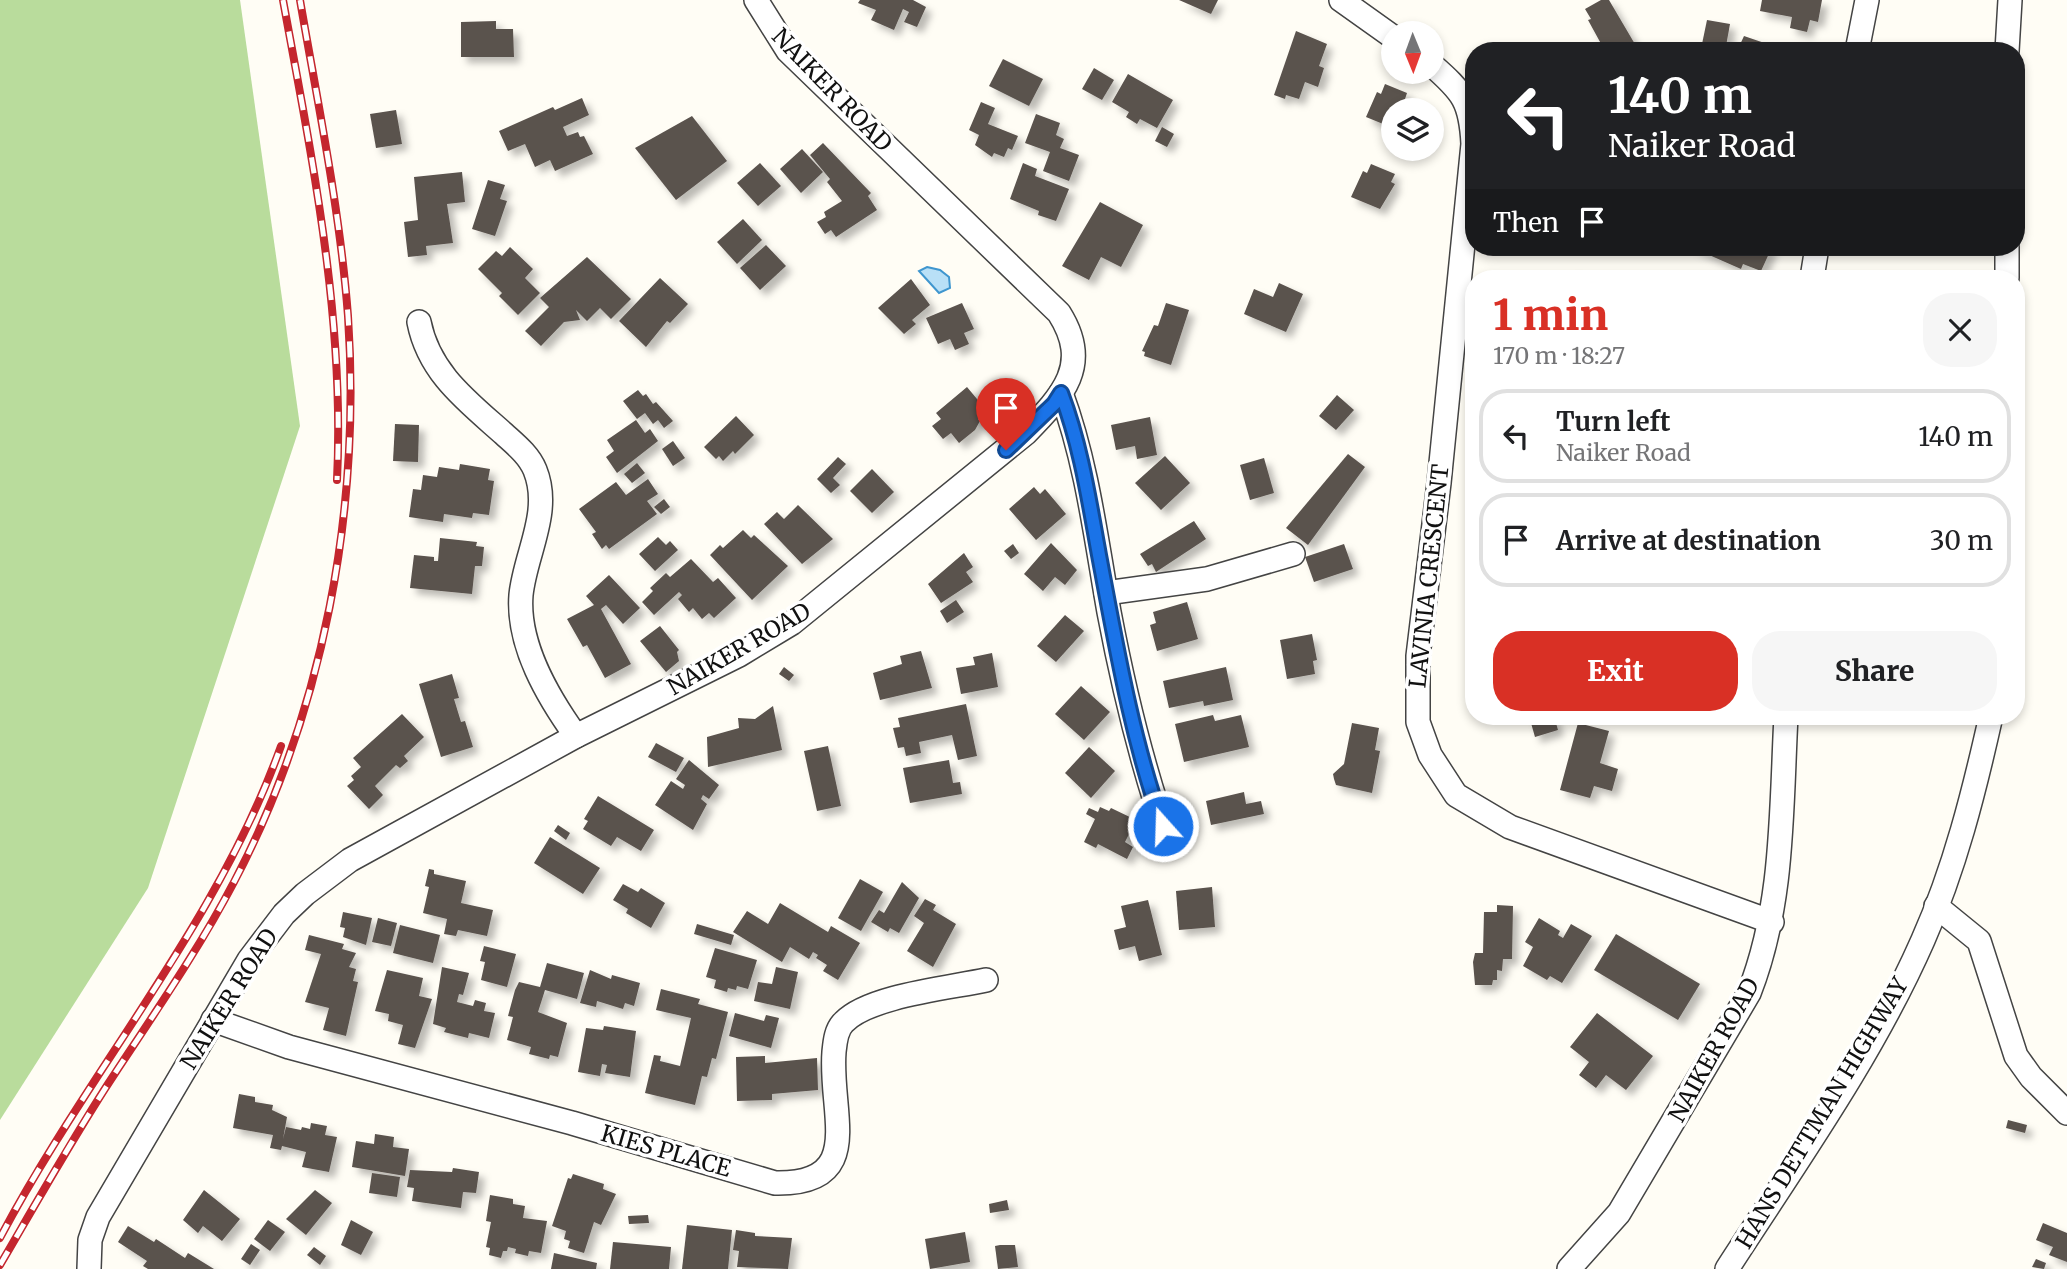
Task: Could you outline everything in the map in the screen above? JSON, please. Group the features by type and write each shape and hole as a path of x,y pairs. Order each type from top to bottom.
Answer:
{"street":[{"name":"NAIKER ROAD","path":"89,1269 90,1240 98,1217 249,960 284,914 349,860 576,736 739,655 792,623 1026,433 1061,393 1074,363 1075,348 1071,332 1059,313 788,51 755,0"},
{"path":"1341,0 1381,28"},
{"path":"1859,42 1867,0"},
{"path":"2008,42 2010,0"},
{"name":"LAVINIA CRESCENT","path":"1444,75 1458,87 1465,98"},
{"name":"LAVINIA CRESCENT","path":"1465,231 1418,656 1418,722 1430,755 1456,795 1510,827 1772,922"},
{"path":"419,323 431,360 442,376 519,447 534,469 539,488 539,514 535,542 523,582 522,616 525,635 553,703 576,736"},
{"path":"1061,393 1076,438 1106,593 1150,789 1170,845"},
{"path":"1106,593 1207,579 1293,554"},
{"name":"NAIKER ROAD","path":"1569,1269 1619,1213 1749,993 1772,922 1785,725"},
{"name":"HANS DETTMAN HIGHWAY","path":"1727,1269 1841,1092 1889,1008 1954,862 1975,790 1989,725"},
{"path":"1936,906 1979,942 2016,1056 2031,1077 2067,1113"},
{"name":"KIES PLACE","path":"213,1020 289,1047 572,1123 775,1183 797,1183 816,1179 830,1168 836,1153 833,1064 835,1041 841,1024 856,1013 886,1002 986,980"}],"green space":[{"path":"0,0 240,0 300,426 148,888 0,1120"}],"water":[{"path":"927,267 940,270 949,277 950,288 939,293 919,271"}],"building":[{"path":"860,0 913,0 926,7 917,27 904,22 909,12 903,9 894,30 871,20 876,10 858,3"},
{"path":"1179,0 1218,0 1211,14"},
{"path":"1601,0 1609,0 1634,42 1600,42 1585,9"},
{"path":"1762,0 1822,0 1818,22 1810,20 1807,32 1790,28 1792,17 1760,11"},
{"path":"1707,20 1730,24 1727,42 1702,42"},
{"path":"496,21 496,29 513,29 514,57 461,57 461,22"},
{"path":"1296,31 1327,44 1319,66 1324,68 1318,87 1305,82 1299,99 1286,95 1285,99 1274,95"},
{"path":"1744,36 1762,42 1741,42"},
{"path":"1003,59 1043,79 1029,106 989,86"},
{"path":"1094,68 1114,80 1102,100 1082,89"},
{"path":"1128,74 1173,100 1157,128 1140,119 1137,124 1126,117 1129,112 1112,102"},
{"path":"1385,84 1407,93 1405,98 1381,98 1381,123 1366,117 1377,92 1381,94"},
{"path":"582,98 589,115 563,127 567,136 578,132 580,137 584,136 593,154 555,171 550,160 535,167 525,144 508,151 499,131 553,107 555,110"},
{"path":"981,102 995,108 988,124 1018,136 1012,150 1008,148 1004,157 994,153 992,157 975,145 979,135 969,130"},
{"path":"396,110 402,144 376,148 370,114"},
{"path":"1036,114 1060,123 1056,135 1064,139 1060,148 1079,155 1069,181 1043,171 1050,152 1025,143"},
{"path":"692,116 727,161 676,200 635,148"},
{"path":"1162,127 1174,134 1167,147 1155,141"},
{"path":"823,143 871,193 868,196 877,210 836,237 831,230 825,234 817,222 826,217 824,212 842,201 827,182 830,179 810,155"},
{"path":"802,149 823,172 801,193 780,169"},
{"path":"760,163 781,186 758,206 737,183"},
{"path":"1023,163 1037,169 1035,176 1069,189 1056,221 1038,215 1039,211 1010,199"},
{"path":"1371,164 1395,174 1391,182 1395,184 1380,209 1351,197 1363,171 1367,173"},
{"path":"462,172 465,202 447,204 453,243 426,246 427,255 408,257 404,222 418,220 414,177"},
{"path":"488,180 505,185 500,199 507,201 495,236 472,229"},
{"path":"1100,202 1143,225 1121,267 1101,257 1089,280 1062,266"},
{"path":"743,219 762,240 737,264 717,242"},
{"path":"766,245 786,266 760,290 740,268"},
{"path":"510,247 533,269 525,278 540,293 518,315 499,296 502,293 478,269 496,251 502,256"},
{"path":"1711,256 1768,256 1761,270 1743,264 1741,269"},
{"path":"587,257 631,299 611,319 600,308 587,321 576,310 580,320 564,322 541,346 525,331 549,307 540,298"},
{"path":"660,278 688,304 670,323 667,321 646,347 619,321"},
{"path":"911,279 930,305 912,320 916,324 904,334 878,308"},
{"path":"1279,283 1303,294 1286,332 1244,314 1254,289 1273,297"},
{"path":"962,303 974,329 964,333 969,344 955,350 950,339 938,344 926,318"},
{"path":"1166,303 1189,310 1171,365 1144,356 1145,352 1142,351 1154,325 1158,326"},
{"path":"967,387 987,411 978,419 980,421 975,430 959,443 951,433 943,439 932,426 941,419 936,413"},
{"path":"638,390 643,396 646,394 653,404 656,402 673,421 664,428 658,420 653,424 645,413 637,419 623,401"},
{"path":"1337,395 1354,410 1336,430 1319,416"},
{"path":"736,416 754,435 735,454 733,451 723,461 719,456 716,459 704,447"},
{"path":"1150,417 1157,455 1137,459 1135,446 1116,450 1111,425"},
{"path":"636,420 645,433 650,429 658,441 617,473 606,457 614,451 607,440"},
{"path":"395,424 419,425 418,462 393,461"},
{"path":"673,441 685,458 673,466 662,449"},
{"path":"1348,454 1365,467 1308,545 1286,528"},
{"path":"1165,456 1190,483 1161,510 1135,483"},
{"path":"838,457 846,464 833,478 840,485 831,493 817,479"},
{"path":"1264,458 1274,493 1250,500 1240,465"},
{"path":"637,463 645,473 632,483 624,474"},
{"path":"460,464 490,469 488,480 494,481 489,515 473,513 472,518 444,514 443,522 409,517 413,489 421,490 423,475 437,477 439,467 459,470"},
{"path":"872,469 894,492 872,513 850,491"},
{"path":"648,479 658,494 647,501 657,514 609,549 606,545 602,549 592,534 596,532 579,509 616,482 626,495"},
{"path":"1034,487 1040,494 1045,489 1066,514 1036,540 1009,509"},
{"path":"664,499 670,507 661,514 654,507"},
{"path":"798,505 833,539 802,564 764,524 777,512 784,519"},
{"path":"1194,521 1206,539 1156,572 1152,564 1148,566 1140,554"},
{"path":"743,530 751,538 754,535 788,566 752,600 710,555 720,545 723,548"},
{"path":"658,537 666,545 670,541 678,550 655,571 639,554"},
{"path":"440,538 477,542 476,546 484,547 482,566 475,566 472,594 410,588 414,555 434,557 434,561 438,561"},
{"path":"1051,543 1077,570 1065,585 1055,577 1043,591 1024,574"},
{"path":"1013,544 1019,553 1011,559 1004,551"},
{"path":"1344,544 1353,569 1314,582 1305,557"},
{"path":"964,553 973,567 966,572 973,582 941,603 928,584"},
{"path":"691,559 713,582 718,578 736,598 714,618 709,613 702,619 693,608 689,612 678,599 682,595 679,592 654,615 642,602 653,591 650,588 666,573 670,577"},
{"path":"609,575 640,608 623,624 606,605 601,609 631,664 605,678 587,645 583,647 567,619 594,605 586,596"},
{"path":"956,600 964,612 947,623 940,611"},
{"path":"1187,602 1198,639 1157,651 1150,625 1156,623 1153,612"},
{"path":"1065,615 1084,631 1056,662 1037,646"},
{"path":"660,626 679,650 679,661 666,672 640,641"},
{"path":"1312,634 1317,660 1313,661 1315,674 1287,679 1280,640"},
{"path":"921,651 932,688 880,700 873,673 902,664 900,656"},
{"path":"992,653 998,687 961,694 956,668 975,665 973,657"},
{"path":"784,667 794,675 789,681 779,674"},
{"path":"1226,667 1233,700 1204,706 1203,701 1169,708 1163,681"},
{"path":"452,674 459,698 454,699 461,722 465,721 473,747 441,757 419,684"},
{"path":"1081,686 1110,712 1084,740 1055,714"},
{"path":"966,704 977,756 958,760 952,735 919,742 921,753 906,756 904,747 898,748 893,728 900,727 898,718"},
{"path":"773,706 782,750 708,767 707,737 739,728 738,718 755,719"},
{"path":"402,714 424,737 404,756 408,761 400,768 396,765 375,786 383,795 369,809 347,786 354,780 351,776 361,767 353,758"},
{"path":"1213,715 1215,721 1241,715 1249,747 1184,762 1175,724"},
{"path":"1352,723 1379,728 1375,750 1380,751 1372,793 1336,785 1334,779 1333,774 1344,764"},
{"path":"1532,725 1557,725 1558,730 1535,737"},
{"path":"1577,725 1609,731 1600,763 1618,769 1612,791 1594,786 1590,798 1560,790"},
{"path":"656,743 684,758 676,772 648,757"},
{"path":"828,746 841,806 817,811 804,751"},
{"path":"1089,747 1115,771 1091,798 1065,773"},
{"path":"689,760 719,785 709,799 703,795 701,799 707,804 693,830 655,805 671,781 683,789 685,785 676,779"},
{"path":"949,760 953,783 960,782 962,794 910,803 903,768"},
{"path":"1244,792 1246,804 1261,801 1264,814 1211,825 1206,801"},
{"path":"598,796 654,830 641,851 617,837 611,846 583,829 588,821 584,819"},
{"path":"1100,807 1109,811 1111,808 1136,820 1125,842 1133,847 1127,859 1098,844 1096,848 1084,842 1095,819 1086,814 1089,808 1098,812"},
{"path":"558,825 570,833 566,840 554,831"},
{"path":"550,837 600,868 583,894 534,863"},
{"path":"429,869 434,870 434,874 466,881 461,903 493,910 487,936 458,930 456,936 444,934 447,919 423,913 429,887 425,886"},
{"path":"860,879 883,892 861,931 838,918"},
{"path":"902,882 919,898 899,933 890,928 888,932 871,922 879,910 884,913"},
{"path":"623,884 638,892 641,888 665,903 651,928 626,913 628,909 613,900"},
{"path":"1212,887 1215,927 1179,930 1176,891"},
{"path":"925,899 936,905 933,910 956,924 933,967 907,951 924,923 914,916"},
{"path":"1148,900 1162,955 1139,961 1135,946 1119,950 1114,930 1126,927 1121,906"},
{"path":"780,903 828,932 831,926 860,943 838,980 823,971 827,965 816,958 818,955 813,952 809,959 790,947 782,962 733,932 747,911 768,924"},
{"path":"1497,905 1513,906 1512,959 1503,959 1502,971 1497,970 1497,980 1493,980 1492,985 1475,985 1473,962 1475,953 1483,953 1484,912 1497,912"},
{"path":"343,912 372,918 366,945 343,937 345,928 340,927"},
{"path":"378,918 397,923 391,946 372,942"},
{"path":"1539,918 1560,931 1558,935 1563,938 1571,924 1592,936 1562,983 1550,976 1547,980 1523,966 1533,947 1525,942"},
{"path":"697,924 734,935 731,945 694,934"},
{"path":"400,925 440,935 433,963 393,953"},
{"path":"1616,934 1700,984 1678,1020 1594,970"},
{"path":"309,935 344,944 342,949 356,953 349,967 356,969 353,981 358,982 346,1036 323,1030 329,1008 305,1002 321,954 305,950"},
{"path":"484,946 516,954 507,987 481,980 485,962 480,961"},
{"path":"715,948 757,960 748,989 737,986 736,990 728,988 727,992 714,988 716,980 706,977"},
{"path":"547,963 584,973 577,999 545,990 538,1012 567,1023 558,1057 550,1055 549,1059 529,1054 531,1047 507,1040 513,1017 508,1016 519,982 540,987"},
{"path":"442,967 469,973 463,995 459,994 457,1002 473,1006 475,1000 486,1003 484,1011 495,1013 489,1038 469,1033 468,1038 444,1032 446,1028 433,1024"},
{"path":"776,967 798,972 790,1009 754,1001 758,982 772,984"},
{"path":"387,970 423,978 419,996 432,999 415,1048 398,1044 403,1025 388,1021 389,1014 375,1011"},
{"path":"590,970 611,979 612,975 640,983 634,1006 625,1003 623,1009 597,1001 596,1007 580,1003"},
{"path":"661,989 700,999 698,1004 728,1012 716,1059 712,1058 707,1077 702,1076 695,1105 645,1093 654,1055 661,1056 660,1061 680,1066 691,1018 656,1010"},
{"path":"735,1013 764,1021 766,1015 779,1018 771,1048 729,1036"},
{"path":"1597,1013 1653,1056 1626,1090 1606,1075 1596,1088 1579,1075 1589,1062 1570,1047"},
{"path":"604,1026 636,1031 630,1077 605,1073 607,1065 602,1064 600,1076 578,1072 586,1028 603,1030"},
{"path":"765,1056 765,1063 817,1058 818,1090 772,1094 772,1100 737,1101 736,1057"},
{"path":"239,1094 255,1097 255,1102 273,1105 272,1110 287,1117 283,1139 286,1127 310,1129 311,1123 327,1126 325,1135 337,1137 329,1172 302,1167 306,1152 282,1146 281,1150 270,1148 273,1135 233,1128"},
{"path":"2008,1120 2027,1125 2025,1133 2006,1128"},
{"path":"375,1134 394,1137 393,1147 409,1149 405,1176 352,1167 356,1141 374,1144"},
{"path":"453,1168 479,1172 476,1193 463,1192 461,1208 412,1201 414,1188 407,1187 410,1170 452,1172"},
{"path":"372,1173 400,1177 397,1197 369,1193"},
{"path":"573,1174 604,1184 603,1189 616,1194 601,1225 594,1222 584,1253 568,1248 570,1241 564,1239 566,1231 552,1226 568,1178 571,1179"},
{"path":"204,1190 240,1219 222,1241 203,1226 198,1233 183,1220"},
{"path":"315,1190 332,1203 306,1235 286,1219"},
{"path":"490,1195 513,1199 513,1204 525,1206 523,1218 547,1221 541,1253 529,1251 528,1256 515,1253 516,1249 508,1247 501,1258 489,1255 490,1248 486,1247 491,1222 486,1221"},
{"path":"1007,1200 1009,1210 990,1213 989,1204"},
{"path":"648,1215 649,1223 629,1224 628,1216"},
{"path":"268,1220 285,1232 270,1251 254,1239"},
{"path":"351,1220 373,1232 361,1255 341,1245"},
{"path":"2043,1223 2067,1233 2067,1262 2049,1255 2053,1247 2036,1240"},
{"path":"687,1225 732,1230 728,1269 682,1269"},
{"path":"128,1226 154,1242 156,1239 185,1258 188,1253 214,1269 148,1269 143,1266 147,1261 118,1242"},
{"path":"736,1230 755,1233 755,1236 792,1238 788,1269 737,1267 739,1251 733,1250"},
{"path":"965,1232 970,1262 930,1269 925,1239"},
{"path":"613,1242 671,1247 669,1269 610,1269"},
{"path":"251,1244 260,1250 250,1265 241,1259"},
{"path":"1015,1245 1018,1267 998,1269 995,1246"},
{"path":"314,1247 326,1256 320,1265 307,1255"},
{"path":"554,1253 597,1263 596,1269 551,1269"},
{"path":"2036,1259 2046,1263 2044,1269 2032,1267"}],"railway":[{"path":"283,0 315,179 331,298 338,419 337,480"},
{"path":"0,1265 80,1129 189,960 234,882 265,816 292,748 330,607 348,461 351,388 348,316 340,237 300,0"},
{"path":"0,1238 35,1176 150,996 222,875 254,812 281,746"}],"route":[{"path":"1006,450 1054,404 1061,393 1076,438 1110,617 1150,789 1163,826"}]}
